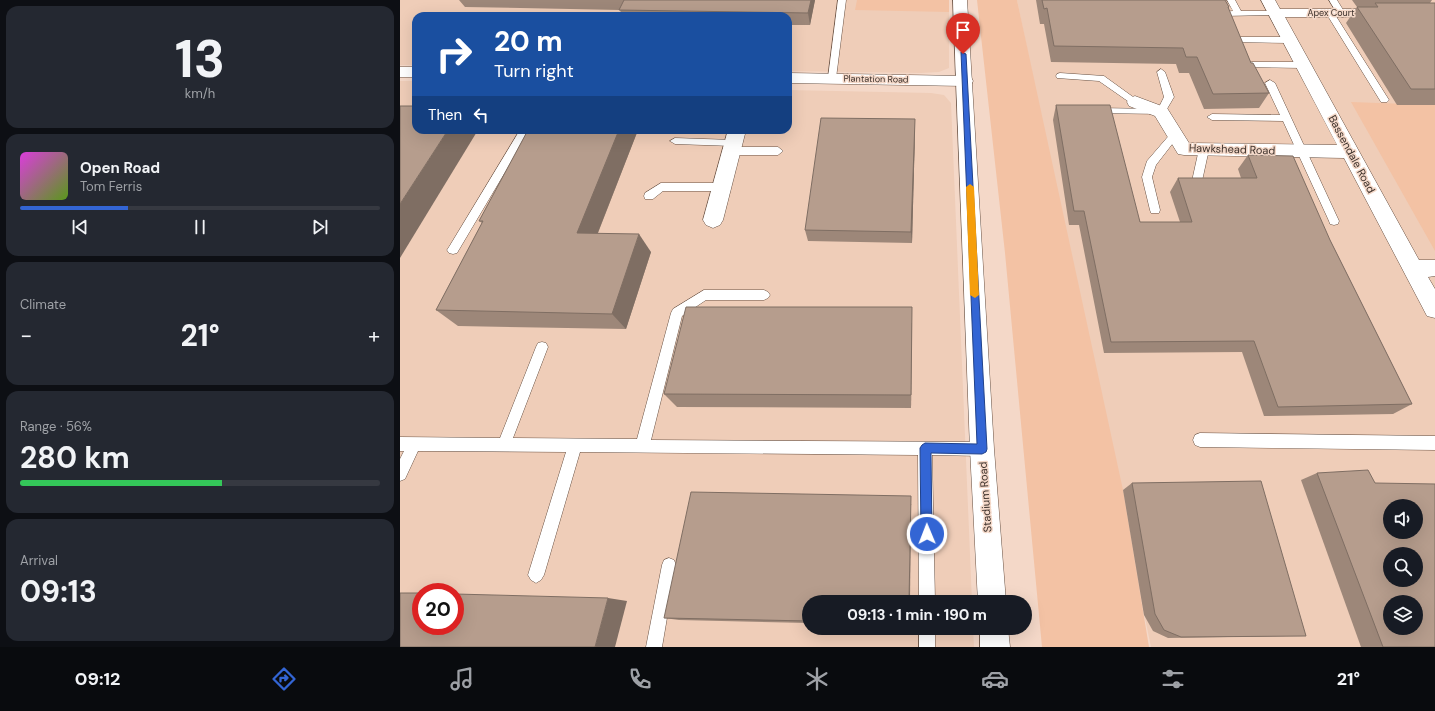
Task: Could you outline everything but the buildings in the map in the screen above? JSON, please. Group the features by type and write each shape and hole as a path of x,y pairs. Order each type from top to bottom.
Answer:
{"street":[{"name":"Stadium Road","path":"960,0 982,449 992,595"},
{"name":"Apex Court","path":"1272,7 1435,13"},
{"name":"Bassendale Road","path":"1272,7 1435,309"},
{"path":"400,72 412,72"},
{"name":"Plantation Road","path":"792,78 965,81"},
{"path":"1135,102 1161,112"},
{"name":"Hawkshead Road","path":"1161,112 1184,149 1351,152"},
{"path":"713,220 734,141"},
{"path":"1414,269 1435,268"},
{"path":"994,635 995,647"}],"lane":[{"path":"832,78 842,0"},
{"path":"1231,0 1238,14"},
{"path":"1225,14 1238,14 1272,7"},
{"path":"1335,9 1384,100"},
{"path":"1237,40 1290,40"},
{"path":"1252,65 1303,65"},
{"path":"1087,111 1161,112 1169,97 1161,72"},
{"path":"1060,76 1101,78 1135,102"},
{"path":"1270,83 1334,221"},
{"path":"1212,117 1286,118"},
{"path":"452,250 523,134"},
{"path":"1156,210 1147,177 1151,164 1175,134"},
{"path":"675,141 734,141 778,151"},
{"path":"1197,181 1204,149"},
{"path":"649,196 661,187 722,187"},
{"path":"642,447 677,314 704,295 764,296"},
{"path":"504,445 542,347"},
{"path":"1200,440 1435,443"},
{"path":"400,444 982,449"},
{"path":"400,474 414,444"},
{"path":"536,575 575,446"},
{"path":"925,448 927,595"},
{"path":"654,647 669,565"},
{"path":"927,635 927,647"}],"shaded area":[{"path":"400,0 949,0 949,68 939,72 792,71 792,12 412,12 412,65 400,65"},
{"path":"857,0 949,0 949,12 855,10"},
{"path":"977,0 1017,0 1123,490 1149,647 1042,647 1005,253"},
{"path":"1017,0 1435,0 1435,647 1151,647"},
{"path":"400,81 412,81 412,134 792,134 792,90 931,93 944,95 951,103 972,595 802,595 802,635 973,635 974,647 400,647"},
{"path":"1351,102 1435,105 1435,251"}],"slow traffic":[{"path":"970,187 975,295"}],"route":[{"path":"927,534 925,448 982,449 963,54"}]}
